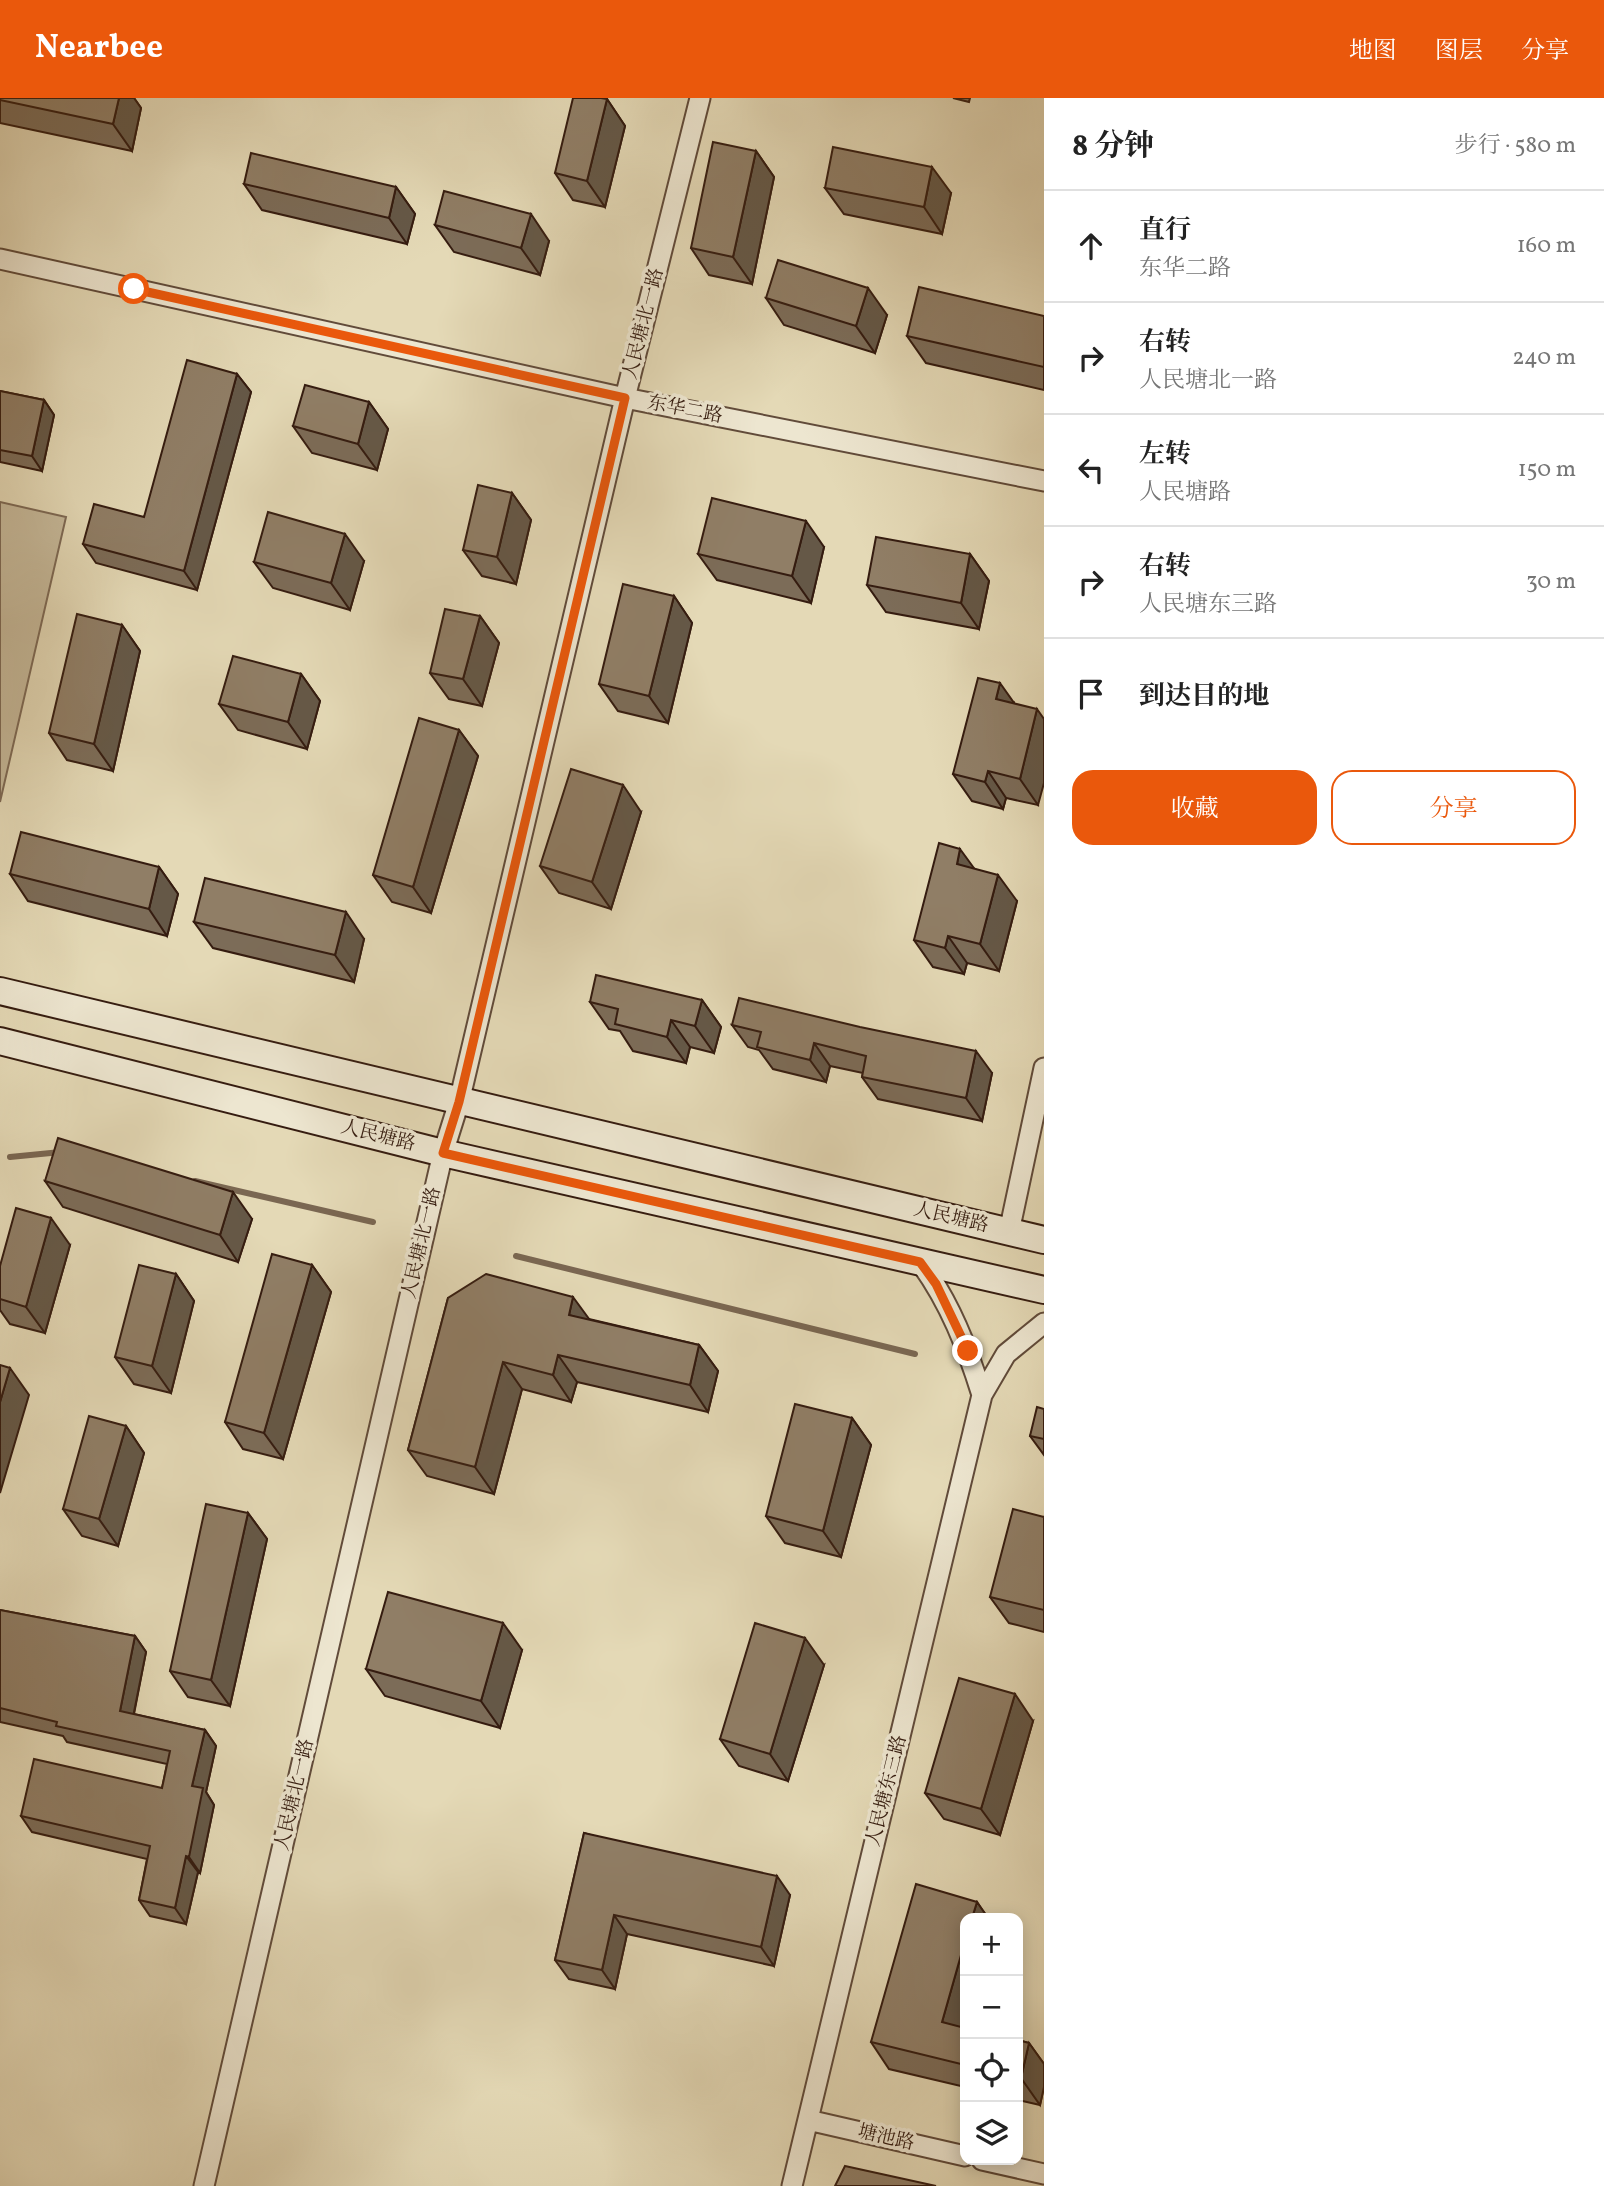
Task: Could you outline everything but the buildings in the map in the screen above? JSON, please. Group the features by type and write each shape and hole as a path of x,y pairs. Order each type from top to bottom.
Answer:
{"main road":[{"name":"人民塘路","path":"0,991 1044,1240"},
{"name":"人民塘路","path":"0,1041 443,1153 1044,1290"}],"street":[{"name":"人民塘北一路","path":"204,2186 443,1153 459,1102 625,398 700,98"},
{"name":"东华二路","path":"0,259 625,398 1044,481"},
{"path":"1009,1232 1044,1068"},
{"path":"920,1262 952,1314 968,1351 982,1395"},
{"name":"人民塘东三路","path":"792,2186 982,1395 1006,1353 1044,1324"},
{"name":"塘池路","path":"807,2120 960,2155"},
{"path":"1004,2165 1044,2174"}],"shaded area":[{"path":"0,502 66,517 0,802"}],"waterway":[{"path":"10,1157 61,1152"},
{"path":"195,1181 373,1222"},
{"path":"516,1256 915,1354"}],"route":[{"path":"134,289 625,398 459,1102 443,1153 920,1262 936,1284 968,1351"}]}
